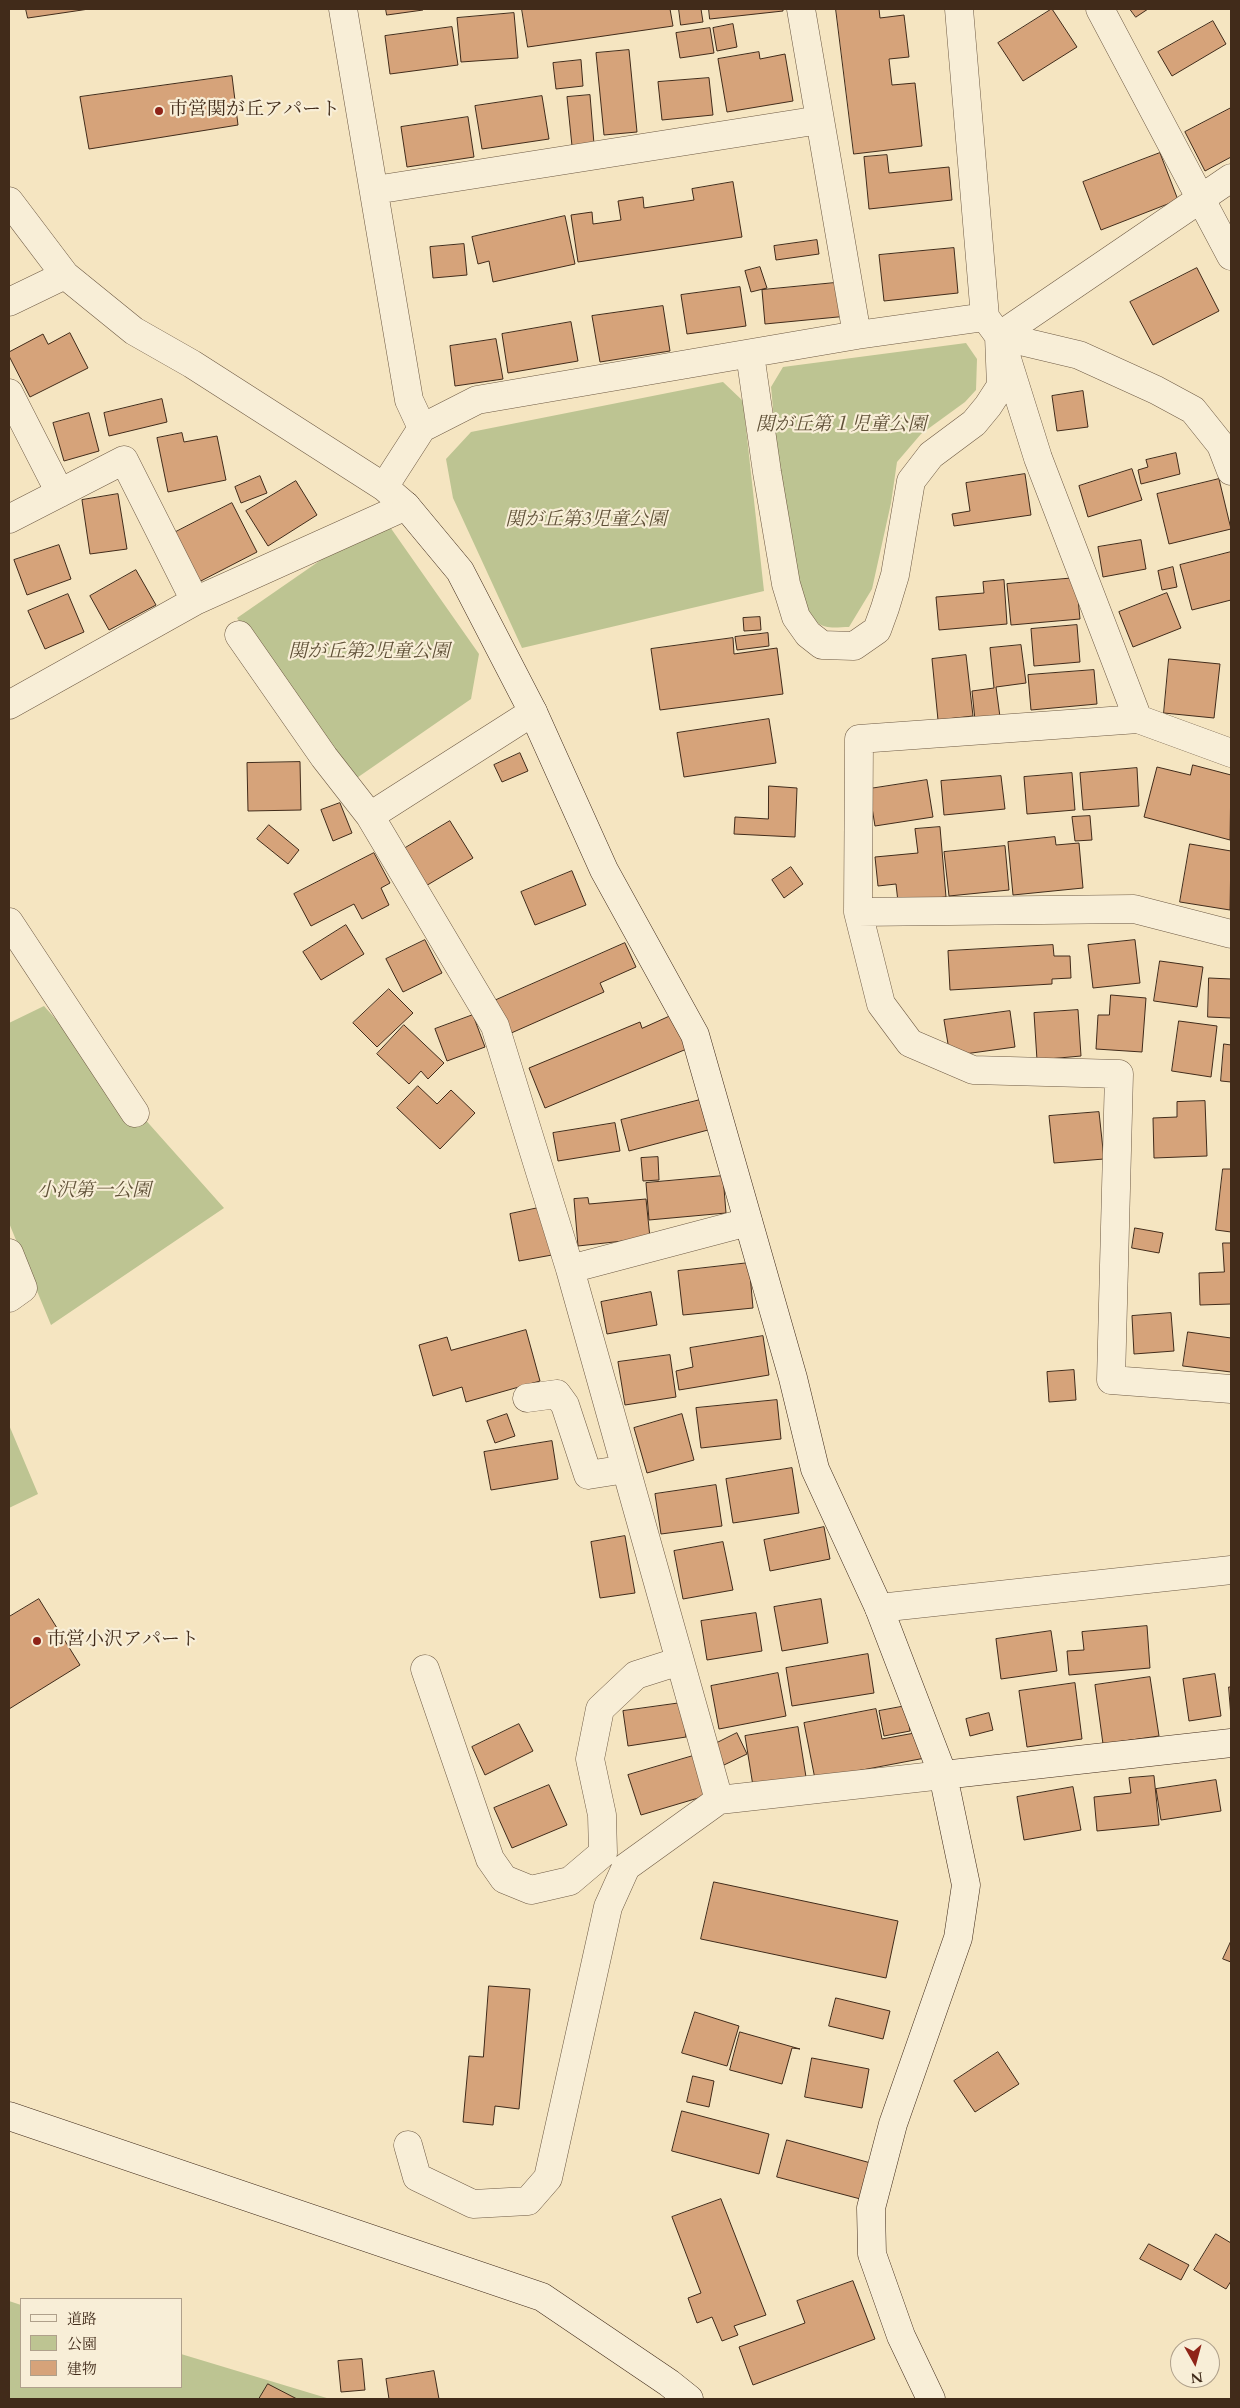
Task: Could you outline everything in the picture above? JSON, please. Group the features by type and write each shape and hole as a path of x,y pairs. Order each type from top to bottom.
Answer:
{"street":[{"path":"342,9 408,400 422,428"},
{"path":"801,9 857,335"},
{"path":"750,354 784,575 796,617 808,634 822,645 854,646 877,630 886,608 895,575 911,481 930,455 974,423 1001,386 992,327 959,9"},
{"path":"1100,9 1231,256"},
{"path":"374,190 820,120"},
{"path":"992,327 1231,178"},
{"path":"9,201 65,275 134,331 192,364 384,487 406,506 460,571 533,712 604,870 695,1035 793,1378 815,1469 879,1608 944,1775 966,1885 958,1938 893,2124 871,2208 872,2254 901,2336 931,2399"},
{"path":"9,302 65,275"},
{"path":"992,327 1038,458 1138,719"},
{"path":"384,487 422,428 477,400 857,335 992,327 1079,355 1156,390 1193,410 1221,445 1231,471"},
{"path":"9,392 60,493"},
{"path":"9,519 124,460 195,601"},
{"path":"9,705 195,601 406,506"},
{"path":"239,634 324,757 370,816 495,1026 570,1270 719,1800"},
{"path":"370,816 533,712"},
{"path":"1231,753 1138,719 859,739 858,912 881,1004 910,1042 973,1070 1119,1074 1111,1380 1231,1389"},
{"path":"858,912 1134,909 1231,934"},
{"path":"9,922 135,1113"},
{"path":"570,1270 748,1222"},
{"path":"9,1253 23,1288 9,1298"},
{"path":"526,1398 557,1394 565,1405 588,1475 626,1470"},
{"path":"879,1608 1231,1570"},
{"path":"425,1669 490,1859 504,1879 531,1890 570,1881 603,1853 602,1815 590,1759 600,1709 636,1675 680,1661"},
{"path":"408,2145 416,2176 473,2204 528,2200 548,2178 608,1907 626,1867 719,1800 1231,1743"},
{"path":"9,2116 542,2297 669,2383 689,2399"}],"green space":[{"name":"関が丘第１児童公園","path":"966,343 977,359 976,390 965,402 921,434 897,462 891,503 872,589 849,627 832,628 820,625 805,606 796,581 789,548 783,512 771,387 783,367"},
{"name":"関が丘第3児童公園","path":"723,382 743,401 764,591 522,648 453,498 446,459 471,432"},
{"name":"関が丘第2児童公園","path":"383,517 479,654 471,699 351,782 237,618"},
{"name":"小沢第一公園","path":"44,1006 224,1208 51,1325 9,1223 9,1023"},
{"path":"9,1425 38,1494 9,1508"},
{"path":"9,2301 20,2305 20,2388 182,2388 182,2354 330,2399 9,2399"}],"building":[{"path":"26,9 89,9 28,18"},
{"path":"386,9 423,9 423,10 387,15"},
{"path":"522,9 670,9 673,26 528,47"},
{"path":"679,9 701,9 703,22 681,25"},
{"path":"709,9 783,9 783,11 710,19"},
{"path":"836,9 879,9 880,18 904,15 909,57 889,59 892,85 915,83 922,146 854,154"},
{"path":"1052,9 1077,47 1023,81 998,43"},
{"path":"1130,9 1148,9 1136,17"},
{"path":"514,13 518,58 461,62 457,18"},
{"path":"1213,21 1226,44 1172,76 1158,52"},
{"path":"733,24 737,47 717,51 713,28"},
{"path":"452,27 458,65 390,74 385,36"},
{"path":"710,28 714,53 680,58 676,33"},
{"path":"629,50 637,132 604,135 596,53"},
{"path":"759,52 760,59 785,54 793,101 727,112 718,59"},
{"path":"581,60 583,86 556,89 553,63"},
{"name":"市営関が丘アパート","path":"232,76 238,125 89,149 80,97"},
{"path":"709,78 713,115 662,120 658,82"},
{"path":"590,95 594,144 572,146 567,97"},
{"path":"542,96 549,139 482,149 475,106"},
{"path":"1231,108 1231,157 1205,171 1185,132"},
{"path":"468,117 474,157 407,167 401,127"},
{"path":"1160,153 1178,200 1101,230 1083,182"},
{"path":"887,155 889,173 949,167 952,200 869,209 864,157"},
{"path":"733,182 742,237 578,262 571,215 592,212 593,224 621,220 618,201 643,197 644,208 694,200 692,189"},
{"path":"565,216 575,264 493,282 489,261 478,264 472,237"},
{"path":"817,240 819,254 776,260 774,246"},
{"path":"464,244 467,275 433,278 430,247"},
{"path":"954,248 958,293 884,301 879,255"},
{"path":"760,267 767,288 751,292 745,271"},
{"path":"1197,268 1219,311 1153,345 1130,302"},
{"path":"845,282 848,316 765,324 762,290"},
{"path":"740,287 746,326 687,334 681,295"},
{"path":"663,306 670,351 600,362 592,316"},
{"path":"571,322 578,361 508,373 502,334"},
{"path":"70,333 88,368 30,397 9,356 9,352 43,334 48,344"},
{"path":"496,339 503,379 455,386 450,346"},
{"path":"1083,391 1088,427 1057,431 1052,396"},
{"path":"162,399 167,422 109,436 104,413"},
{"path":"89,413 99,451 64,461 53,423"},
{"path":"182,433 184,442 217,436 226,480 168,492 157,438"},
{"path":"1176,453 1180,474 1141,484 1138,470 1148,467 1146,460"},
{"path":"1132,469 1142,500 1088,517 1079,486"},
{"path":"1025,474 1031,515 954,526 952,514 970,511 966,483"},
{"path":"260,476 267,493 241,503 235,487"},
{"path":"1219,479 1231,529 1169,544 1157,494"},
{"path":"296,481 317,515 268,546 246,511"},
{"path":"118,494 127,549 90,554 82,500"},
{"path":"232,503 257,552 195,584 170,535"},
{"path":"1141,540 1146,569 1103,577 1098,547"},
{"path":"59,545 71,579 27,595 14,560"},
{"path":"1231,552 1231,600 1192,610 1180,565"},
{"path":"1173,567 1177,587 1162,590 1158,571"},
{"path":"136,570 156,605 109,630 90,596"},
{"path":"1076,578 1080,619 1011,625 1007,584"},
{"path":"1004,580 1007,624 939,630 936,597 984,593 983,582"},
{"path":"1167,593 1181,628 1133,647 1119,612"},
{"path":"68,594 84,632 45,649 28,611"},
{"path":"760,617 761,630 744,631 743,618"},
{"path":"1077,625 1080,662 1034,666 1031,629"},
{"path":"768,633 769,646 737,650 735,637"},
{"path":"733,638 734,654 777,648 783,694 660,710 651,649"},
{"path":"1021,645 1026,683 996,687 1000,717 975,720 972,691 994,688 990,648"},
{"path":"966,655 973,716 938,720 932,659"},
{"path":"1169,659 1220,664 1214,718 1164,713"},
{"path":"1094,670 1097,704 1031,710 1028,675"},
{"path":"769,719 776,763 684,777 677,733"},
{"path":"520,753 528,771 502,782 494,765"},
{"path":"300,762 301,810 248,811 247,763"},
{"path":"1193,765 1231,775 1230,840 1144,817 1157,767 1190,775"},
{"path":"1137,768 1139,806 1083,810 1080,773"},
{"path":"1072,773 1075,810 1027,814 1024,777"},
{"path":"1001,776 1005,809 944,815 941,781"},
{"path":"927,780 933,817 875,826 869,789"},
{"path":"769,786 797,788 795,837 734,834 735,817 768,819"},
{"path":"340,803 352,833 333,841 321,810"},
{"path":"1090,816 1092,840 1075,841 1072,817"},
{"path":"450,821 473,858 424,887 402,850"},
{"path":"269,825 299,850 288,864 257,839"},
{"path":"940,827 946,897 898,902 896,884 878,886 875,857 918,853 915,829"},
{"path":"1055,837 1056,845 1079,843 1083,888 1013,895 1008,842"},
{"path":"1190,844 1231,851 1230,910 1180,902"},
{"path":"1005,846 1009,890 949,896 944,852"},
{"path":"374,853 390,883 381,888 389,905 362,919 354,904 311,926 294,894"},
{"path":"791,867 803,884 784,898 772,880"},
{"path":"572,871 586,905 535,925 521,892"},
{"path":"346,925 364,954 321,980 303,952"},
{"path":"425,940 442,973 403,992 386,959"},
{"path":"1135,940 1140,983 1093,988 1088,945"},
{"path":"625,943 636,967 600,983 604,992 509,1034 494,1001"},
{"path":"1053,945 1054,956 1070,956 1071,978 1052,979 1052,984 950,990 948,951"},
{"path":"1160,961 1203,967 1197,1007 1154,1001"},
{"path":"1209,978 1231,979 1231,1018 1208,1017"},
{"path":"389,989 413,1013 377,1047 353,1023"},
{"path":"1111,995 1146,998 1142,1052 1096,1049 1098,1015 1109,1015"},
{"path":"1078,1010 1081,1056 1037,1060 1034,1013"},
{"path":"1010,1011 1015,1047 950,1056 944,1020"},
{"path":"675,1014 689,1048 545,1108 529,1068 640,1022 642,1028"},
{"path":"473,1015 485,1047 447,1061 435,1029"},
{"path":"1179,1021 1217,1026 1211,1077 1172,1071"},
{"path":"404,1025 444,1063 428,1079 421,1071 409,1084 377,1054"},
{"path":"1224,1044 1231,1045 1231,1082 1221,1081"},
{"path":"418,1086 437,1104 451,1090 475,1113 440,1149 397,1108"},
{"path":"700,1100 708,1130 629,1151 621,1120"},
{"path":"1205,1101 1207,1156 1154,1158 1153,1118 1177,1117 1177,1102"},
{"path":"1099,1112 1104,1159 1054,1163 1049,1116"},
{"path":"615,1123 620,1151 558,1161 553,1133"},
{"path":"658,1157 659,1180 643,1181 641,1158"},
{"path":"1223,1169 1231,1169 1231,1232 1216,1230"},
{"path":"723,1176 726,1213 649,1220 646,1183"},
{"path":"588,1198 589,1204 646,1199 650,1238 578,1246 574,1199"},
{"path":"543,1207 552,1255 519,1261 510,1214"},
{"path":"1135,1228 1163,1233 1159,1253 1132,1248"},
{"path":"1223,1243 1231,1243 1231,1304 1200,1305 1199,1273 1224,1272"},
{"path":"749,1263 753,1308 683,1315 678,1271"},
{"path":"651,1292 657,1325 607,1334 601,1302"},
{"path":"1171,1313 1174,1351 1134,1354 1132,1316"},
{"path":"526,1330 540,1381 466,1402 462,1387 433,1396 419,1345 447,1337 451,1350"},
{"path":"1188,1332 1231,1338 1231,1372 1183,1366"},
{"path":"763,1336 769,1375 679,1390 676,1371 693,1367 690,1348"},
{"path":"670,1355 676,1397 625,1405 618,1362"},
{"path":"1074,1370 1076,1400 1049,1402 1047,1372"},
{"path":"777,1400 781,1439 701,1448 696,1408"},
{"path":"507,1414 515,1436 495,1443 487,1421"},
{"path":"682,1414 694,1460 647,1473 634,1428"},
{"path":"552,1441 558,1479 491,1490 484,1452"},
{"path":"792,1468 799,1513 733,1523 726,1479"},
{"path":"716,1485 722,1526 661,1534 655,1494"},
{"path":"824,1527 830,1559 770,1571 764,1540"},
{"path":"625,1536 635,1593 600,1598 591,1542"},
{"path":"723,1542 733,1590 683,1599 674,1551"},
{"name":"市営小沢アパート","path":"39,1599 80,1665 9,1709 9,1617"},
{"path":"821,1599 828,1643 782,1651 774,1607"},
{"path":"756,1613 762,1651 707,1660 701,1621"},
{"path":"1147,1626 1150,1668 1069,1675 1067,1651 1084,1650 1082,1632"},
{"path":"1051,1631 1057,1671 1001,1679 996,1639"},
{"path":"868,1654 874,1693 792,1706 786,1668"},
{"path":"778,1673 786,1716 719,1729 711,1686"},
{"path":"1215,1674 1221,1716 1189,1721 1183,1679"},
{"path":"1150,1677 1159,1736 1103,1744 1095,1685"},
{"path":"1075,1683 1082,1739 1027,1747 1019,1691"},
{"path":"1229,1687 1231,1687 1231,1717"},
{"path":"681,1703 686,1737 628,1746 623,1711"},
{"path":"906,1706 910,1731 884,1736 879,1711"},
{"path":"876,1709 882,1739 920,1732 925,1758 815,1779 804,1723"},
{"path":"989,1713 993,1730 970,1736 966,1719"},
{"path":"519,1724 533,1751 485,1775 472,1747"},
{"path":"798,1727 806,1777 753,1786 745,1736"},
{"path":"737,1733 747,1754 724,1765 715,1744"},
{"path":"693,1756 705,1796 641,1815 628,1775"},
{"path":"1154,1776 1159,1825 1097,1831 1094,1797 1131,1793 1129,1778"},
{"path":"1216,1780 1221,1811 1161,1820 1156,1789"},
{"path":"549,1785 567,1825 512,1848 494,1808"},
{"path":"1073,1787 1081,1830 1024,1840 1017,1797"},
{"path":"714,1882 898,1921 886,1978 701,1939"},
{"path":"1231,1941 1231,1962 1223,1959"},
{"path":"489,1986 530,1989 519,2109 495,2106 493,2125 463,2122 469,2056 483,2057"},
{"path":"836,1998 890,2011 883,2039 829,2026"},
{"path":"695,2012 739,2026 727,2066 682,2053"},
{"path":"740,2032 800,2049 792,2048 782,2084 730,2070"},
{"path":"998,2052 1019,2084 975,2112 954,2081"},
{"path":"812,2058 869,2069 862,2108 805,2097"},
{"path":"693,2076 714,2081 709,2107 687,2102"},
{"path":"682,2111 769,2134 759,2174 672,2151"},
{"path":"787,2140 878,2165 868,2201 777,2177"},
{"path":"721,2199 766,2315 734,2326 738,2335 722,2341 712,2317 697,2323 688,2298 701,2293 672,2217"},
{"path":"1216,2234 1231,2243 1231,2281 1226,2289 1194,2270"},
{"path":"1149,2244 1189,2265 1181,2280 1140,2259"},
{"path":"853,2281 875,2339 753,2385 739,2347 805,2323 797,2301"},
{"path":"362,2359 365,2390 341,2392 338,2361"},
{"path":"434,2371 439,2399 389,2399 386,2379"},
{"path":"268,2384 297,2399 259,2399"}],"place":[{"name":"市営関が丘アパート","path":"159,111"},
{"name":"市営小沢アパート","path":"37,1641"}]}
